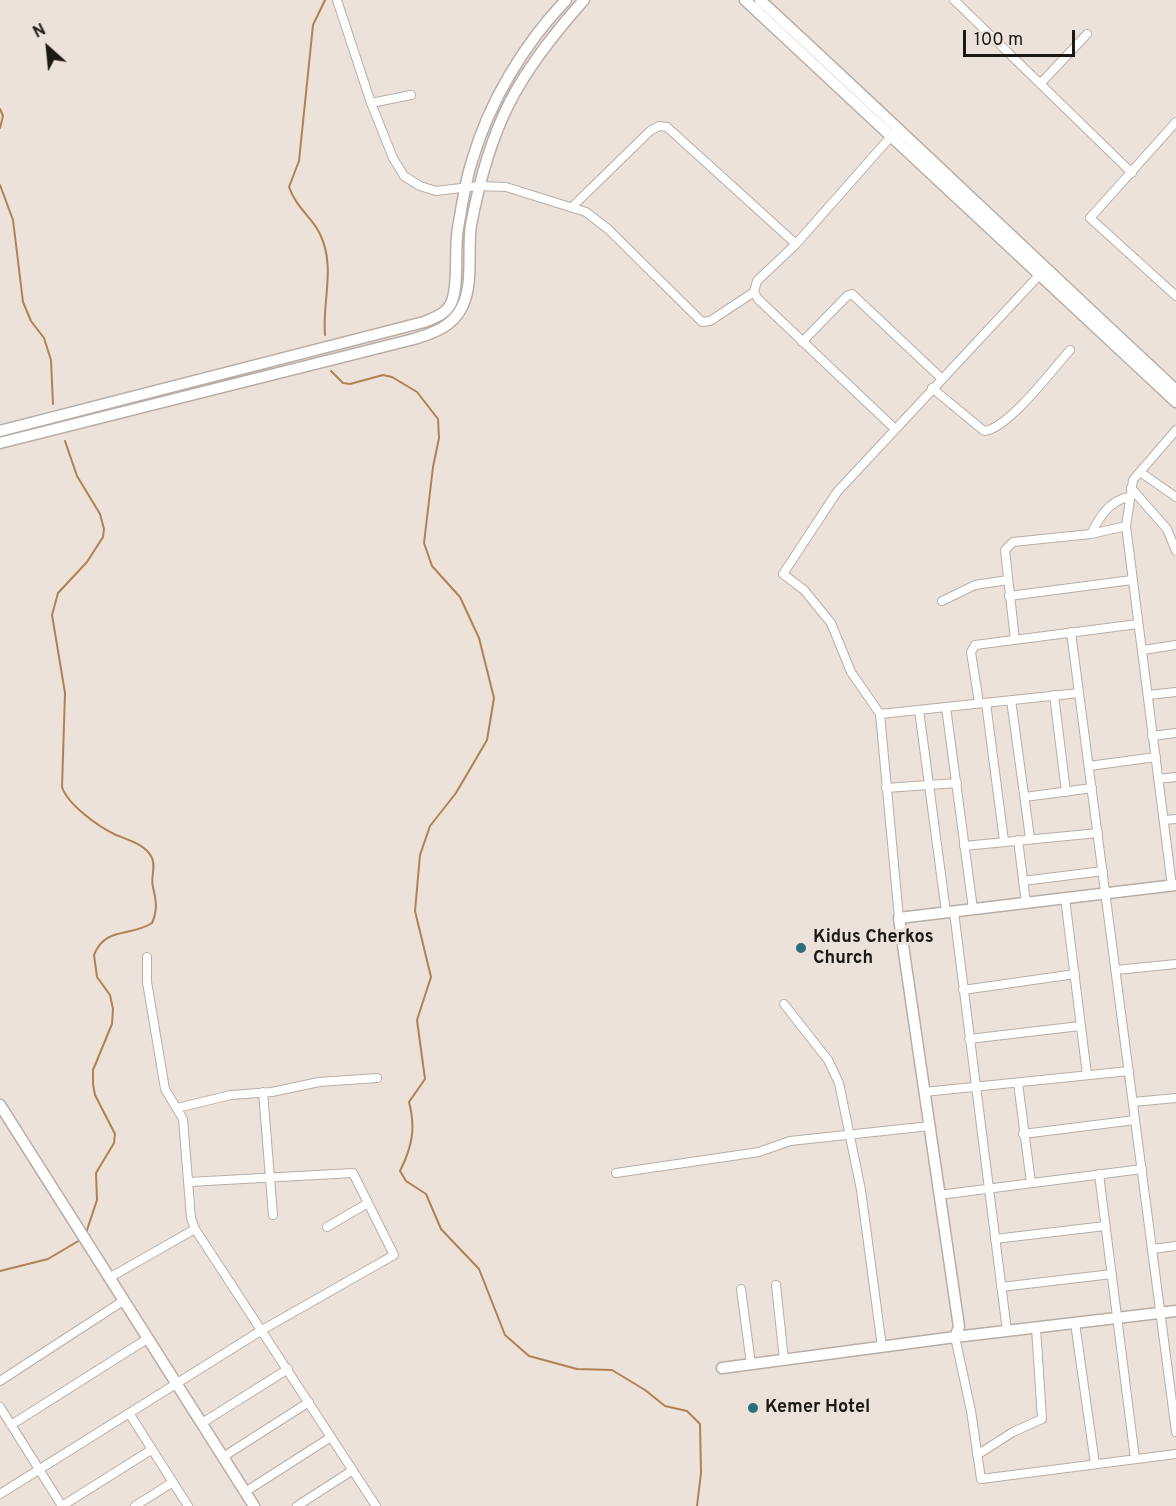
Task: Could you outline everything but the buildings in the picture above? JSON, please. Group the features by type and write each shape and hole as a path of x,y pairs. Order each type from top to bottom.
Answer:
{"street":[{"path":"337,0 371,103 393,158 404,176 420,186 436,191 478,186 506,188 528,192 561,206 586,212 608,229 698,321 710,321 754,292 758,280 796,244 899,127"},
{"path":"0,431 437,317 453,299 456,239 471,161 503,87 528,47 566,0"},
{"path":"0,443 414,339 450,323 464,303 467,291 470,234 478,186 491,140 505,108 533,60 584,0"},
{"path":"745,0 899,127 948,182 1041,272 1132,354 1176,390"},
{"path":"760,0 891,136 948,182"},
{"path":"954,0 1132,173"},
{"path":"1041,83 1087,34"},
{"path":"371,103 411,95"},
{"path":"1176,122 1090,218 1176,296"},
{"path":"572,207 650,131 659,126 667,127 796,244"},
{"path":"1041,272 837,492 783,574 804,590 831,623 851,672 871,705 880,714 899,918 958,1327 955,1337 981,1479 1176,1454"},
{"path":"754,292 758,300 895,429"},
{"path":"802,342 847,296 852,294 941,378"},
{"path":"932,388 984,431 989,430 1009,416 1070,350"},
{"path":"1132,354 1176,402"},
{"path":"134,396 138,408"},
{"path":"899,918 1174,886 1152,736 1126,526 1130,493 1140,472 1176,430"},
{"path":"1140,472 1176,497"},
{"path":"1091,534 1104,512 1130,493"},
{"path":"1130,493 1167,529 1176,551"},
{"path":"1015,640 1005,550 1010,543 1091,534 1126,526"},
{"path":"942,601 975,585 1008,580"},
{"path":"1009,596 1132,580"},
{"path":"1004,841 983,703 971,652 973,646 1138,624"},
{"path":"1071,632 1160,1313 1172,1361 1176,1432"},
{"path":"1143,650 1176,645"},
{"path":"1148,695 1176,692"},
{"path":"880,714 1079,693"},
{"path":"1054,695 1066,792"},
{"path":"1011,700 1030,838"},
{"path":"946,707 973,909"},
{"path":"920,710 929,785 963,990 1007,1331"},
{"path":"1152,736 1176,733"},
{"path":"1089,766 1156,757"},
{"path":"1158,779 1176,777"},
{"path":"886,788 957,783"},
{"path":"1025,797 1092,788"},
{"path":"1164,820 1176,819"},
{"path":"964,846 1098,833"},
{"path":"1017,840 1026,903"},
{"path":"1023,881 1103,871"},
{"path":"1065,898 1087,1075"},
{"path":"147,957 147,982 165,1089 183,1119 191,1218 195,1229 375,1505"},
{"path":"1116,970 1176,964"},
{"path":"963,990 1075,974"},
{"path":"784,1004 828,1060 839,1083 851,1135 882,1347"},
{"path":"969,1039 1080,1026"},
{"path":"924,1092 1129,1071"},
{"path":"177,1108 231,1095 319,1082 377,1078"},
{"path":"1018,1083 1031,1183"},
{"path":"263,1092 273,1215"},
{"path":"1133,1102 1176,1098"},
{"path":"0,1105 254,1506"},
{"path":"1023,1134 1135,1120"},
{"path":"616,1173 759,1152 790,1141 930,1126"},
{"path":"939,1195 1142,1169"},
{"path":"0,1494 262,1330 394,1255 353,1173 189,1182"},
{"path":"1099,1174 1135,1459"},
{"path":"327,1227 368,1203"},
{"path":"995,1239 1105,1226"},
{"path":"109,1278 195,1229"},
{"path":"1152,1249 1176,1246"},
{"path":"1001,1287 1112,1274"},
{"path":"776,1285 784,1360"},
{"path":"741,1289 751,1364"},
{"path":"0,1381 123,1301"},
{"path":"722,1368 1176,1311"},
{"path":"1074,1323 1095,1464"},
{"path":"977,1455 1013,1432 1042,1419 1036,1328"},
{"path":"11,1425 147,1339"},
{"path":"202,1423 288,1370"},
{"path":"224,1457 309,1402"},
{"path":"0,1407 62,1506 151,1450"},
{"path":"129,1413 188,1506"},
{"path":"245,1492 331,1437"},
{"path":"297,1506 353,1470"},
{"path":"135,1506 173,1482"}],"waterway":[{"path":"325,0 313,25 299,161 289,187 296,201 320,234 325,246 328,271 325,335"},
{"path":"0,109 3,116 0,128"},
{"path":"0,185 13,220 23,302 31,321 44,338 51,360 53,404"},
{"path":"331,371 343,383 350,384 383,375 392,377 417,392 438,419 439,438 433,467 424,543 432,566 460,597 479,638 494,698 487,740 456,793 430,826 420,855 415,911 431,977 417,1020 425,1079 409,1102 412,1137 400,1171 406,1181 426,1194 441,1229 479,1269 505,1335 529,1356 577,1369 612,1370 645,1390 665,1406 687,1411 700,1424 701,1473 697,1506"},
{"path":"65,441 77,476 100,514 104,529 103,537 87,562 58,593 52,615 65,693 62,787 77,808 93,821 116,835 140,845 148,852 153,860 152,883 156,905 152,923 112,936 99,946 94,955 97,977 110,995 113,1009 112,1024 93,1070 93,1084 95,1095 115,1134 114,1143 96,1173 97,1200 86,1233"},
{"path":"0,1271 48,1259 80,1240"}],"place":[{"name":"Kidus Cherkos Church","path":"801,948"},
{"name":"Kemer Hotel","path":"753,1408"}]}
